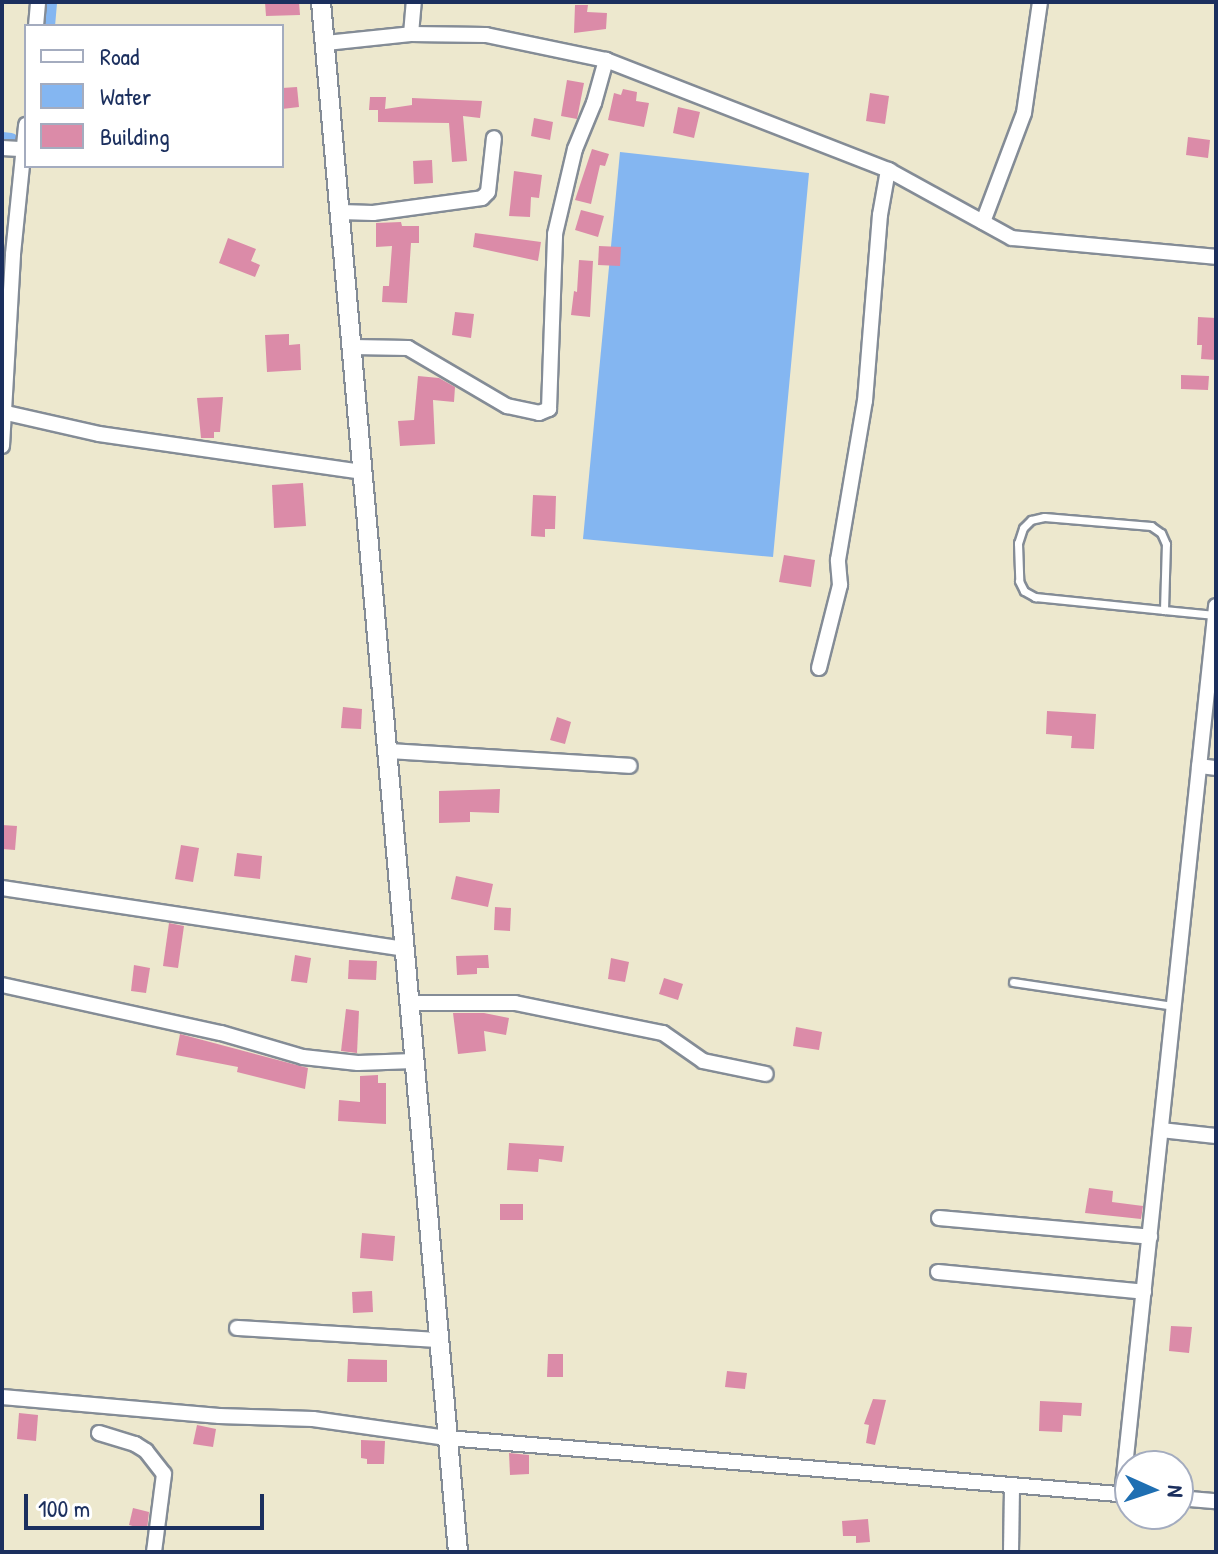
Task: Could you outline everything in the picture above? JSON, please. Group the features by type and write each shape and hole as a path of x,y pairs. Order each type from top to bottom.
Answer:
{"street":[{"path":"36,24 38,2"},
{"path":"321,2 458,1552"},
{"path":"411,34 414,2"},
{"path":"983,222 1024,113 1040,2"},
{"path":"326,43 411,34 486,35 606,60 888,170 1012,238 1216,257"},
{"path":"353,347 408,348 507,406 530,412 549,409 555,234 575,149 594,103 606,60"},
{"path":"341,212 373,213 482,198 488,192 494,138"},
{"path":"2,148 24,149 13,254 12,415 2,446"},
{"path":"819,668 824,637 840,585 838,560 865,401 880,215 888,170"},
{"path":"12,415 99,434 363,472"},
{"path":"1130,1450 1216,606"},
{"path":"388,751 630,766"},
{"path":"1199,766 1216,768"},
{"path":"2,888 405,949"},
{"path":"2,985 221,1033 303,1057 358,1063 414,1061"},
{"path":"411,1003 515,1003 663,1033 703,1061 766,1074"},
{"path":"1161,1130 1216,1136"},
{"path":"939,1218 1150,1237"},
{"path":"938,1272 1144,1292"},
{"path":"237,1328 439,1340"},
{"path":"2,1397 219,1416 313,1419 447,1438 1114,1494"},
{"path":"99,1433 135,1444 164,1474 154,1552"},
{"path":"1011,1552 1012,1488"},
{"path":"1194,1499 1216,1501"}],"lane":[{"path":"1164,610 1166,544 1161,533 1151,526 1044,517 1031,520 1023,528 1017,563 1024,591 1035,597 1164,610 1215,615"},
{"path":"1013,982 1174,1006"}],"water":[{"path":"620,152 809,173 773,557 583,539"}],"building":[{"path":"265,2 299,2 300,15 266,16"},
{"path":"575,5 588,5 587,12 607,13 606,29 574,33"},
{"path":"567,80 584,83 577,119 561,116"},
{"path":"297,87 299,107 284,109 284,88"},
{"path":"623,89 637,92 636,101 649,103 644,127 608,120 614,93 621,95"},
{"path":"870,93 889,96 885,124 866,121"},
{"path":"370,97 386,97 385,109 412,105 412,98 482,101 480,118 463,116 467,161 452,162 449,123 378,122 378,110 369,110"},
{"path":"678,107 700,112 694,138 673,133"},
{"path":"534,118 553,122 550,140 531,136"},
{"path":"1188,137 1210,140 1208,158 1186,155"},
{"path":"592,149 609,154 605,166 600,165 591,204 575,200"},
{"path":"432,160 433,183 414,184 413,161"},
{"path":"514,171 542,175 539,198 531,197 530,217 509,216"},
{"path":"581,210 604,216 598,237 575,230"},
{"path":"401,222 402,226 419,226 419,243 411,243 407,303 382,302 383,286 389,286 392,246 376,247 376,223"},
{"path":"475,233 541,242 538,261 473,247"},
{"path":"228,238 256,249 251,261 260,265 255,277 219,263"},
{"path":"599,246 621,247 620,266 598,265"},
{"path":"579,260 593,261 590,317 571,315 574,291 577,292"},
{"path":"455,312 474,314 471,338 452,335"},
{"path":"1198,317 1216,318 1216,360 1201,359 1202,345 1197,345"},
{"path":"289,334 289,345 300,344 301,370 267,372 265,335"},
{"path":"1181,375 1209,376 1208,390 1181,389"},
{"path":"418,376 439,378 455,387 454,402 433,400 435,444 400,446 398,421 414,420"},
{"path":"223,397 220,432 214,432 214,438 201,438 197,398"},
{"path":"303,483 306,526 274,528 272,485"},
{"path":"533,495 556,496 555,529 545,529 545,537 531,536"},
{"path":"784,555 815,560 811,587 779,582"},
{"path":"343,707 362,709 361,729 341,728"},
{"path":"1047,711 1096,714 1094,749 1071,748 1072,736 1046,734"},
{"path":"557,717 571,722 565,744 550,740"},
{"path":"500,789 499,813 470,812 470,822 439,823 439,791"},
{"path":"2,825 17,826 15,850 2,849"},
{"path":"181,845 199,848 193,882 175,879"},
{"path":"237,853 262,856 260,879 234,876"},
{"path":"456,876 493,884 488,907 451,899"},
{"path":"495,907 511,908 510,931 494,930"},
{"path":"169,923 184,926 178,968 163,966"},
{"path":"295,955 311,958 307,983 291,981"},
{"path":"488,955 489,968 477,968 477,974 457,975 456,956"},
{"path":"611,958 629,962 625,982 608,979"},
{"path":"349,960 377,961 376,980 348,979"},
{"path":"134,965 150,968 146,993 131,991"},
{"path":"664,978 683,984 678,1000 659,994"},
{"path":"346,1009 359,1011 357,1053 341,1051"},
{"path":"453,1013 484,1013 509,1018 506,1035 484,1031 486,1051 458,1054"},
{"path":"796,1027 822,1032 819,1050 793,1046"},
{"path":"180,1034 308,1068 305,1089 237,1072 238,1067 176,1055"},
{"path":"378,1075 378,1083 386,1083 386,1124 338,1121 339,1100 360,1102 360,1076"},
{"path":"509,1143 564,1146 562,1162 539,1159 538,1172 507,1170"},
{"path":"1089,1188 1113,1191 1112,1202 1143,1206 1141,1219 1085,1213"},
{"path":"500,1204 523,1204 523,1220 500,1220"},
{"path":"362,1233 395,1236 393,1261 360,1258"},
{"path":"372,1291 373,1312 353,1313 352,1292"},
{"path":"1171,1326 1192,1327 1189,1353 1169,1351"},
{"path":"548,1354 563,1354 563,1377 547,1377"},
{"path":"348,1359 387,1360 387,1382 347,1382"},
{"path":"727,1371 747,1373 745,1389 725,1387"},
{"path":"873,1399 886,1400 875,1445 866,1443 869,1425 864,1424"},
{"path":"1040,1401 1082,1403 1081,1416 1063,1415 1062,1432 1039,1431"},
{"path":"19,1413 38,1415 36,1441 17,1439"},
{"path":"197,1425 216,1429 213,1447 193,1444"},
{"path":"361,1440 385,1441 384,1464 367,1464 367,1459 361,1458"},
{"path":"509,1453 529,1455 529,1474 510,1475"},
{"path":"133,1508 149,1512 147,1530 129,1525"},
{"path":"868,1519 870,1542 856,1543 856,1536 843,1536 842,1521"}],"waterway":[{"path":"47,24 49,2"},
{"path":"2,140 11,141"}]}
